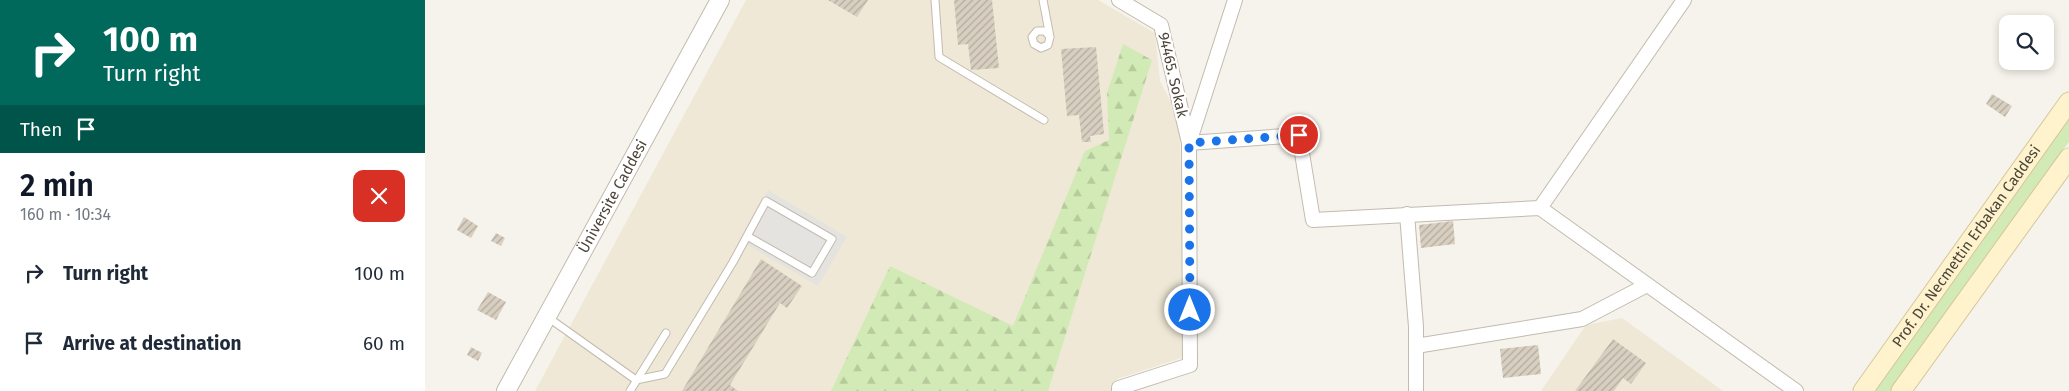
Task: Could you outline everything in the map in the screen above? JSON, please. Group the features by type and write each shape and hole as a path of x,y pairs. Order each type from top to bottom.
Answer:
{"main road":[{"name":"Prof. Dr. Necmettin Erbakan Caddesi","path":"1863,391 2069,102"},
{"name":"Prof. Dr. Necmettin Erbakan Caddesi","path":"1901,391 2069,158"}],"street":[{"name":"Üniversite Caddesi","path":"506,391 720,0"},
{"name":"94465. Sokak","path":"1119,0 1161,25 1189,143 1190,365 1119,388 1119,391"},
{"path":"1235,0 1189,143 1299,135 1313,220 1540,208 1796,391"},
{"path":"1540,208 1684,0"},
{"path":"1407,214 1416,346 1416,391"},
{"path":"1416,346 1582,319 1647,285"}],"lane":[{"path":"935,0 939,56 1044,120"},
{"path":"1043,0 1050,37"},
{"path":"546,316 637,380 665,374 766,201 832,240 812,273 747,236"},
{"path":"630,391 666,333"}],"shaded area":[{"path":"746,0 1098,0 1155,33 1160,81 1171,102 1180,137 1184,357 1117,379 1111,391 535,391"},
{"path":"768,190 847,237 818,286 739,240"},
{"path":"1622,318 1723,391 1541,391 1586,325"}],"green space":[{"path":"1123,44 1152,60 1048,391 831,391 890,266 1013,326 1085,151 1109,140 1107,93"},
{"path":"2069,116 2069,142 1891,391 1873,391"}],"building":[{"path":"828,0 868,0 857,17"},
{"path":"954,0 992,0 999,68 971,70 968,44 958,45"},
{"path":"1096,47 1104,134 1090,136 1091,142 1082,142 1079,115 1067,116 1061,49"},
{"path":"1992,94 2012,106 2005,117 1986,104"},
{"path":"464,217 478,226 471,238 457,230"},
{"path":"1453,221 1455,244 1421,248 1419,225"},
{"path":"496,233 505,238 501,246 491,241"},
{"path":"761,259 802,286 787,308 780,303 730,385 738,391 682,391"},
{"path":"488,292 506,302 496,320 477,310"},
{"path":"1613,339 1646,363 1631,384 1623,378 1614,391 1575,391"},
{"path":"1538,345 1541,374 1503,378 1500,349"},
{"path":"471,347 482,353 478,361 467,355"}],"route":[{"path":"1190,310 1189,143 1299,135"}]}
